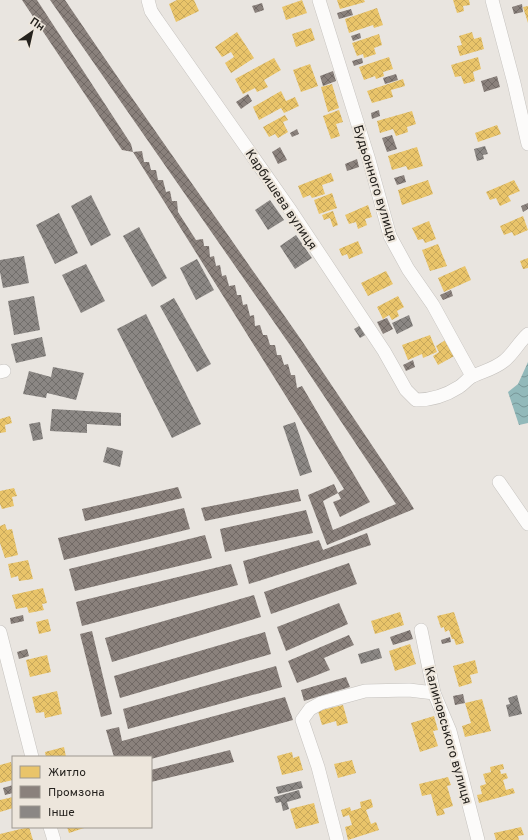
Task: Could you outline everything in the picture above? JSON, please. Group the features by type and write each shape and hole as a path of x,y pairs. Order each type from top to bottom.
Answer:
{"street":[{"name":"Карбишева вулиця","path":"148,0 151,11 291,211 384,351 406,390 416,400 428,400 441,396 460,386 472,376"},
{"name":"Будьонного вулиця","path":"319,0 369,160 390,236 408,269 433,305 472,376"},
{"path":"492,0 514,83 528,144"},
{"path":"472,376 487,372 504,361 521,340 528,334"},
{"path":"499,482 528,524"},
{"name":"Калиновського вулиця","path":"420,630 434,693 450,731 478,840"},
{"path":"0,632 32,756"},
{"path":"337,840 318,767 302,720 310,710 321,703 365,691 409,690 434,693"},
{"path":"50,828 54,840"}],"water":[{"path":"528,362 528,423 519,425 508,392 518,384"}],"building: Житло":[{"path":"177,0 194,0 199,11 176,22 169,4"},
{"path":"302,0 307,13 286,20 282,7"},
{"path":"337,0 364,0 365,2 340,9"},
{"path":"453,0 469,0 470,5 463,6 464,11 457,13"},
{"path":"528,6 528,23 523,7"},
{"path":"377,8 383,25 374,28 373,25 349,33 345,19"},
{"path":"311,28 315,40 296,47 292,34"},
{"path":"237,32 254,58 231,73 225,63 234,57 231,52 222,57 215,47"},
{"path":"472,32 474,39 481,37 484,49 460,56 457,46 462,45 459,36"},
{"path":"379,34 382,45 374,48 376,54 364,58 363,54 357,56 352,43"},
{"path":"389,57 393,69 383,72 384,76 376,79 375,76 364,80 359,67"},
{"path":"478,57 481,69 473,72 475,81 464,84 461,76 455,77 451,65"},
{"path":"274,58 281,70 264,80 268,87 257,92 255,88 243,94 235,79"},
{"path":"310,64 318,86 301,92 293,70"},
{"path":"403,79 405,86 391,90 393,97 372,103 367,91"},
{"path":"332,84 339,108 328,112 321,87"},
{"path":"281,91 286,101 295,97 299,106 284,113 281,108 259,120 253,107"},
{"path":"339,110 343,122 336,124 340,136 331,139 323,116"},
{"path":"412,111 416,124 407,127 408,132 396,136 393,129 380,133 377,121"},
{"path":"285,115 288,120 283,122 288,132 278,138 275,134 269,137 263,127"},
{"path":"497,125 501,134 478,142 475,133"},
{"path":"417,147 423,166 408,170 406,166 392,170 388,156"},
{"path":"331,173 334,181 322,185 325,194 312,198 310,195 303,198 298,186"},
{"path":"428,180 433,194 402,205 398,190"},
{"path":"514,180 520,191 508,196 511,201 500,206 496,198 490,200 486,192"},
{"path":"332,193 337,208 319,214 314,200"},
{"path":"368,205 372,217 365,219 367,225 358,229 356,222 349,224 345,215"},
{"path":"333,211 338,225 333,227 330,218 324,220 322,215"},
{"path":"523,216 528,230 514,236 512,232 504,235 500,226"},
{"path":"429,221 436,239 425,243 423,239 418,240 412,228"},
{"path":"358,241 363,253 349,259 347,254 342,256 339,249"},
{"path":"438,244 447,266 430,271 422,250"},
{"path":"528,258 528,268 523,269 520,261"},
{"path":"465,266 471,280 444,292 438,278"},
{"path":"386,271 393,284 368,296 361,283"},
{"path":"398,296 404,307 397,311 399,316 392,320 389,315 383,319 377,307"},
{"path":"430,335 437,352 423,358 422,354 408,360 402,345"},
{"path":"447,339 456,355 438,365 433,356 439,352 436,346"},
{"path":"10,416 12,423 5,425 6,432 0,433 0,419"},
{"path":"14,488 17,496 12,497 14,506 2,509 0,504 0,491"},
{"path":"5,524 7,530 12,529 18,555 5,558 0,543 0,526"},
{"path":"28,560 33,579 19,581 18,576 11,578 8,564"},
{"path":"43,588 47,603 42,604 44,610 29,613 27,607 16,609 12,595"},
{"path":"400,612 404,625 375,634 371,621"},
{"path":"454,612 464,643 456,645 449,630 445,632 444,627 441,628 437,616"},
{"path":"48,619 51,631 39,634 36,622"},
{"path":"410,644 416,664 395,671 389,651"},
{"path":"47,655 51,672 30,677 26,660"},
{"path":"475,660 478,673 470,675 472,683 459,687 453,666"},
{"path":"57,691 62,714 45,718 44,712 36,713 32,697"},
{"path":"482,699 491,731 465,737 462,726 471,723 465,703"},
{"path":"343,705 348,723 337,726 336,721 322,725 318,711"},
{"path":"434,716 438,730 433,731 438,746 420,752 411,723"},
{"path":"64,747 66,756 46,756 45,752"},
{"path":"292,752 293,758 299,756 303,770 282,775 277,756"},
{"path":"352,760 356,773 338,778 334,764"},
{"path":"11,762 12,780 0,783 0,765"},
{"path":"503,764 504,769 500,770 501,774 506,773 508,778 503,780 506,790 513,788 515,793 479,803 477,795 482,794 480,786 486,784 483,774 491,772 490,767"},
{"path":"448,777 451,785 447,786 453,806 443,809 445,814 437,816 431,794 422,796 419,784"},
{"path":"12,797 12,808 0,812 0,800"},
{"path":"371,799 373,807 366,810 371,824 376,822 379,830 348,840 345,827 352,825 349,815 343,817 341,810 350,807 351,811 361,808 360,802"},
{"path":"314,803 319,823 296,829 290,809"},
{"path":"521,827 524,835 518,836 519,840 496,840 494,833"},
{"path":"29,828 33,840 0,840 0,834"},
{"path":"67,828 84,828 69,833"}],"building: Промзона":[{"path":"22,0 37,0 131,144 133,152 122,150"},
{"path":"50,0 65,0 302,341 414,509 327,545 308,495 334,484 338,493 323,501 333,530 396,504 292,348"},
{"path":"262,3 264,10 255,13 252,6"},
{"path":"522,4 523,12 514,14 512,7"},
{"path":"351,9 353,15 339,19 337,13"},
{"path":"360,33 361,38 353,41 351,36"},
{"path":"362,58 363,63 354,66 352,61"},
{"path":"333,71 336,81 323,86 320,76"},
{"path":"396,74 398,80 385,84 383,78"},
{"path":"497,76 500,87 484,92 481,81"},
{"path":"248,94 252,101 241,109 236,102"},
{"path":"379,110 380,116 372,119 371,113"},
{"path":"297,129 299,134 292,137 290,133"},
{"path":"392,135 397,149 387,152 382,138"},
{"path":"280,147 287,160 278,164 272,152"},
{"path":"142,151 144,162 149,162 151,170 156,170 158,180 163,180 166,192 170,191 172,201 177,201 178,212 196,240 203,239 204,246 209,246 210,257 214,256 216,266 220,265 222,276 226,275 229,286 235,285 237,295 241,295 243,305 247,304 250,316 254,315 255,326 260,325 263,335 267,335 270,345 275,345 277,355 281,355 284,365 288,364 291,375 295,375 297,388 302,386 370,502 340,517 333,502 341,499 338,493 344,489 133,152"},
{"path":"357,159 359,167 347,171 345,164"},
{"path":"404,175 406,182 397,185 394,178"},
{"path":"528,203 528,209 523,212 521,206"},
{"path":"451,290 453,296 443,300 440,295"},
{"path":"387,318 393,329 383,334 377,322"},
{"path":"413,360 415,367 406,371 403,365"},
{"path":"178,487 182,498 85,521 82,509"},
{"path":"298,489 301,501 205,521 201,508"},
{"path":"184,508 190,529 64,560 58,538"},
{"path":"306,510 313,533 225,552 220,529"},
{"path":"367,533 371,545 249,584 243,561 319,540 323,550"},
{"path":"205,535 212,558 75,591 69,569"},
{"path":"349,563 357,584 271,614 264,592"},
{"path":"231,564 238,585 82,626 76,602"},
{"path":"254,595 261,617 112,662 105,638"},
{"path":"339,603 348,624 286,651 277,627"},
{"path":"23,615 24,621 11,624 10,618"},
{"path":"410,630 413,639 393,645 390,637"},
{"path":"92,631 112,714 101,717 80,634"},
{"path":"265,632 271,654 120,698 114,676"},
{"path":"349,635 354,645 324,658 330,670 297,683 288,661"},
{"path":"450,637 451,642 442,644 441,640"},
{"path":"27,649 29,656 19,659 17,652"},
{"path":"276,666 282,687 128,729 123,709"},
{"path":"346,677 350,687 304,701 301,690"},
{"path":"463,694 465,703 455,705 453,696"},
{"path":"285,697 293,720 152,759 152,756 114,756 106,730 119,727 122,741"},
{"path":"230,750 234,762 152,782 152,770"},
{"path":"12,785 12,793 5,795 3,788"}],"building: Інше":[{"path":"485,146 488,154 483,155 484,159 477,161 474,149"},
{"path":"91,195 111,235 91,246 71,206"},
{"path":"270,200 284,220 268,230 255,210"},
{"path":"59,213 78,253 55,264 36,225"},
{"path":"139,227 167,278 152,287 123,236"},
{"path":"296,235 312,258 295,269 280,246"},
{"path":"24,256 29,283 3,288 0,272 0,260"},
{"path":"197,259 214,290 196,300 180,268"},
{"path":"86,264 105,301 81,313 62,275"},
{"path":"34,296 40,330 14,335 8,301"},
{"path":"174,298 211,364 197,372 160,306"},
{"path":"146,314 201,424 172,438 117,329"},
{"path":"409,315 413,326 397,334 392,323"},
{"path":"361,325 367,334 360,338 354,329"},
{"path":"42,337 46,356 16,363 11,344"},
{"path":"53,367 84,373 76,400 47,393 46,398 23,394 29,371 51,377"},
{"path":"52,409 121,413 121,426 87,424 87,433 50,431"},
{"path":"40,422 43,439 33,441 29,424"},
{"path":"295,422 312,472 300,476 283,426"},
{"path":"107,447 123,451 120,467 103,462"},
{"path":"379,648 382,658 361,664 358,654"},
{"path":"517,695 522,714 509,717 506,705 510,704 508,698"},
{"path":"301,781 303,788 278,794 276,787"},
{"path":"299,790 301,798 287,802 289,809 283,811 281,802 276,803 274,797"}]}
